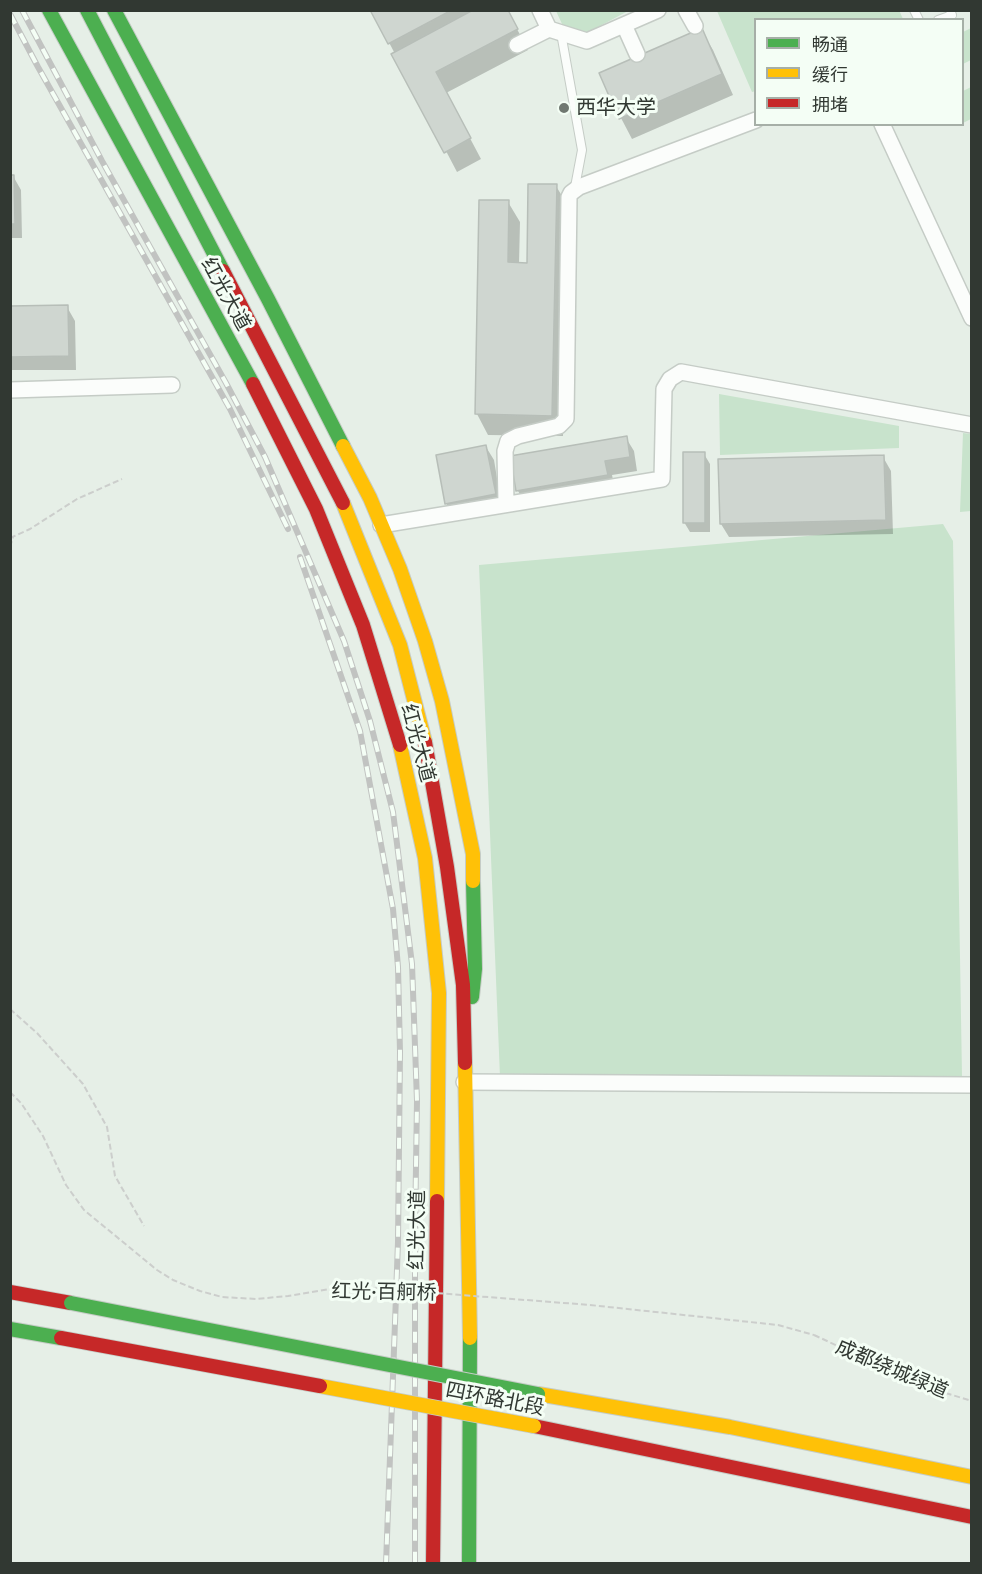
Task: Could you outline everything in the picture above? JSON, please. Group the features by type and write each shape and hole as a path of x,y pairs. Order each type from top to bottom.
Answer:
{"main road":[{"name":"红光大道","path":"49,10 252,382 315,509 363,625 404,758 425,858 439,993 433,1563"},
{"name":"红光大道","path":"87,10 345,506 400,645 418,713 430,766 447,867 463,985 470,1345 469,1563"},
{"path":"114,10 268,299 370,498 400,569 425,641 453,749 473,854 475,969 464,1066"},
{"name":"四环路北段","path":"10,1292 538,1394 729,1427 972,1477"},
{"name":"四环路北段","path":"10,1329 534,1426 972,1517"}],"street":[{"path":"540,10 555,31 587,41 657,10"},
{"path":"686,10 695,26"},
{"path":"624,25 637,54"},
{"path":"517,45 555,31"},
{"path":"506,504 505,451 508,441 518,436 560,426 566,419 569,197 574,189 754,121"},
{"path":"883,126 972,318"},
{"path":"381,525 662,479 664,389 670,379 681,372 972,425"},
{"path":"10,390 172,385"},
{"path":"465,1082 972,1085"}],"lane":[{"path":"555,31 582,150 574,189"}],"path":[{"path":"10,547 12,538 30,530 77,499 122,479"},
{"path":"10,1009 37,1033 83,1084 107,1127 114,1176 144,1226"},
{"name":"红光·百舸桥","path":"10,1092 21,1103 43,1136 66,1185 84,1210 157,1270 200,1292 222,1297 256,1299 342,1287 371,1288 579,1304 778,1325 814,1335"},
{"name":"成都绕城绿道","path":"814,1335 929,1388 972,1401"}],"green space":[{"path":"899,10 903,18 754,18 754,92 752,92 717,11"},
{"path":"556,11 628,11 585,34 563,26"},
{"path":"971,28 971,60 964,64 964,32"},
{"path":"971,87 971,119 964,122 964,90"},
{"path":"719,394 899,426 899,448 720,455"},
{"path":"963,433 971,434 971,511 960,512"},
{"path":"943,524 953,541 962,1076 927,1079 500,1077 479,565"}],"building":[{"path":"370,10 452,10 388,44"},
{"path":"473,10 508,10 518,29 436,72 471,138 444,153 391,54"},
{"path":"702,28 722,74 619,119 599,73"},
{"path":"10,175 14,175 15,224 10,224"},
{"path":"528,184 557,184 552,416 475,414 479,200 509,200 508,262 527,263"},
{"path":"68,305 69,356 10,357 10,306"},
{"path":"627,436 630,457 605,461 608,475 516,491 510,456"},
{"path":"486,445 496,494 445,504 436,455"},
{"path":"683,452 705,452 705,523 683,523"},
{"path":"884,455 886,520 720,524 718,459"}],"railway":[{"path":"22,10 102,161 265,457 344,641 370,721 393,812 412,964 417,1101 415,1564"},
{"path":"10,14 230,409 288,529"},
{"path":"300,557 360,731 393,909 398,967 400,1052 398,1242 386,1564"}],"traffic: fast":[{"path":"49,10 253,384"},
{"path":"87,10 223,271"},
{"path":"114,10 268,299 343,446"},
{"path":"472,997 475,969 473,881"},
{"path":"71,1303 538,1394"},
{"path":"10,1329 61,1338"},
{"path":"469,1564 470,1338"}],"traffic: slow":[{"path":"343,446 370,498 400,569 425,641 442,701 473,854 473,881"},
{"path":"343,503 400,645 425,742"},
{"path":"400,745 425,858 439,993 437,1201"},
{"path":"465,1063 470,1338"},
{"path":"320,1386 534,1426"},
{"path":"538,1394 730,1427 972,1477"}],"traffic: jam":[{"path":"223,271 343,503"},
{"path":"253,384 316,509 363,625 400,745"},
{"path":"425,742 447,867 463,985 465,1063"},
{"path":"433,1564 437,1201"},
{"path":"10,1292 71,1303"},
{"path":"61,1338 320,1386"},
{"path":"534,1426 972,1517"}],"place":[{"name":"西华大学","path":"564,108"}]}
